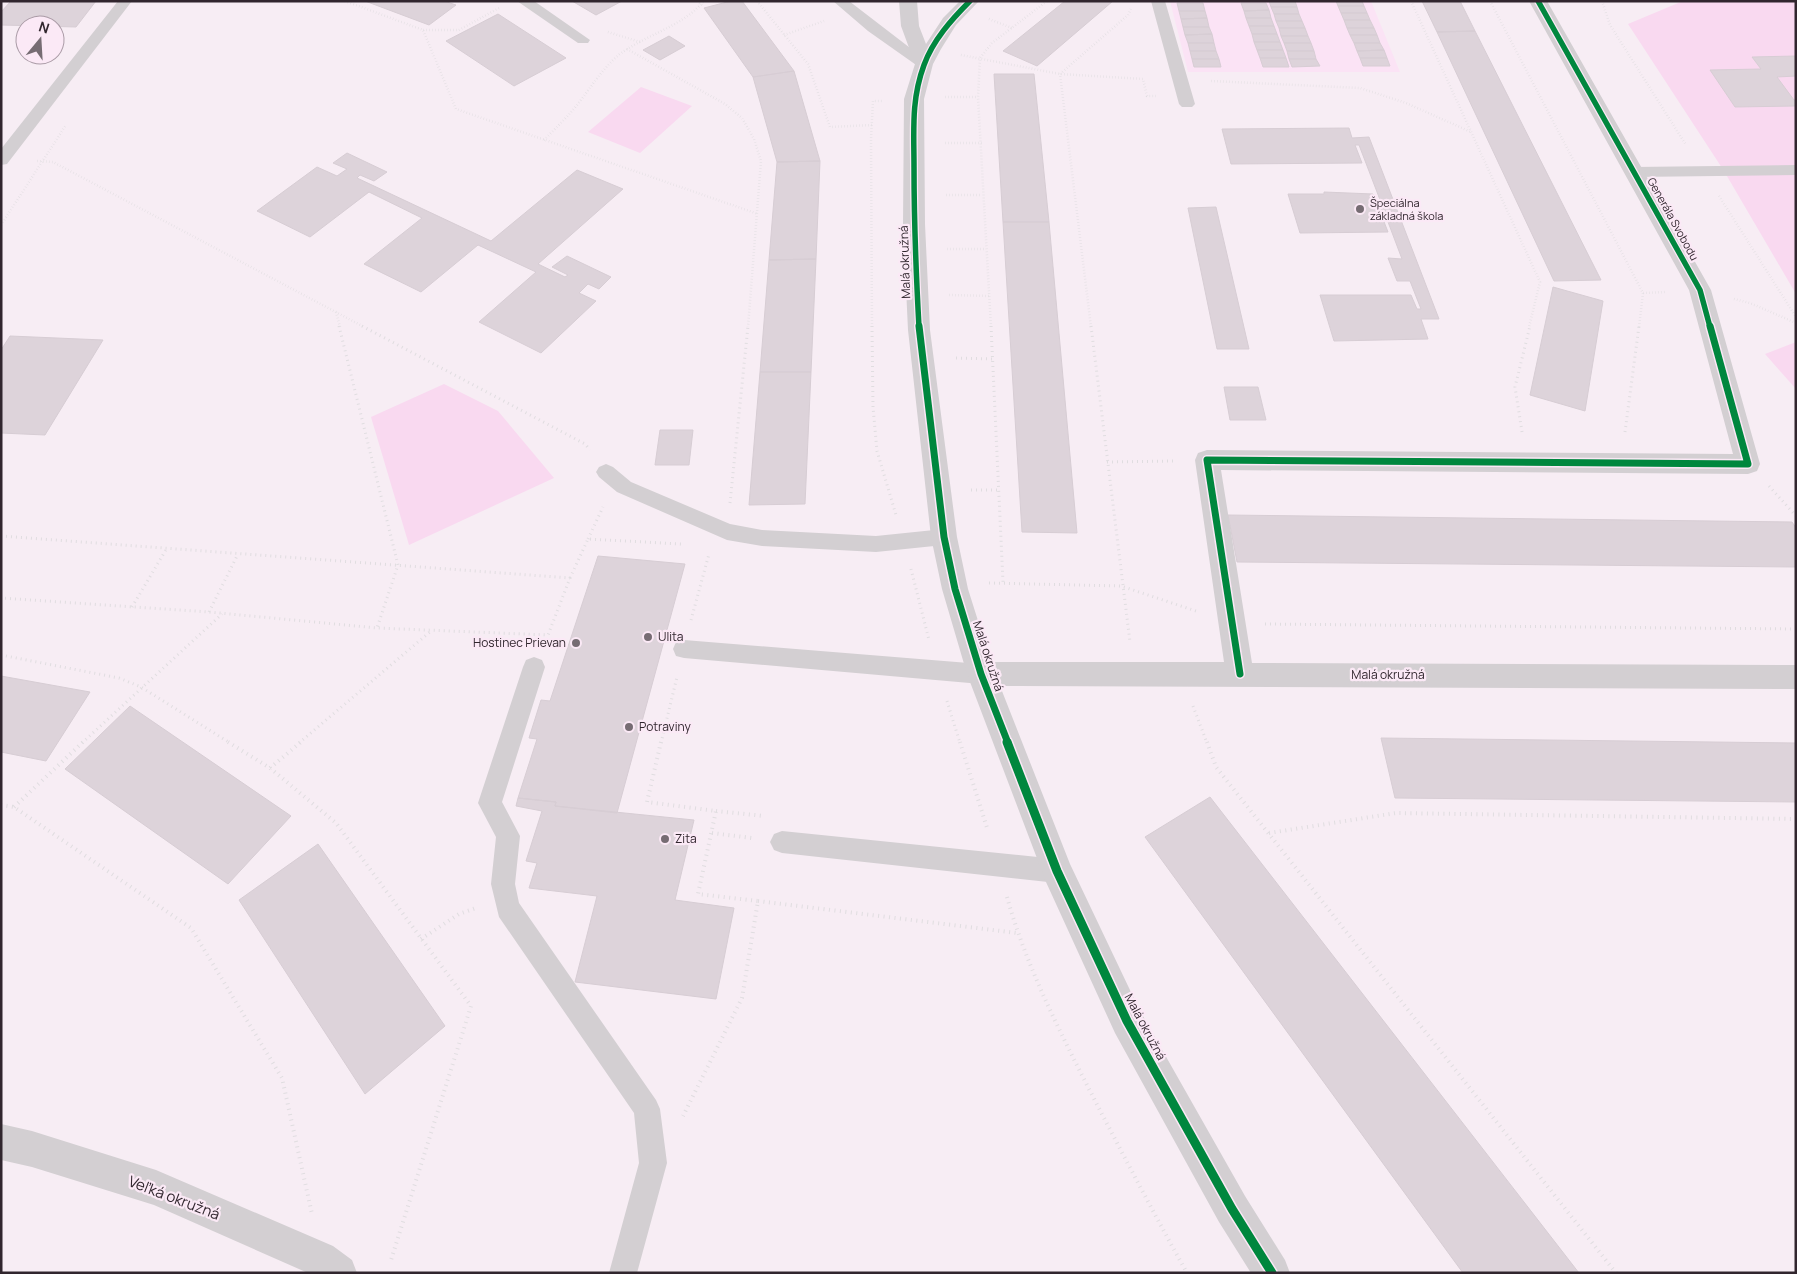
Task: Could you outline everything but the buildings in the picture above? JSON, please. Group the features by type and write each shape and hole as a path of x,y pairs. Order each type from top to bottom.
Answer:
{"street":[{"path":"908,1 910,26 928,57"},
{"name":"Malá okružná","path":"970,1 949,22 928,57 914,99 914,224 919,330 944,537 955,589 981,674 1057,871 1127,1021 1232,1209 1272,1273"},
{"name":"Generála Svobodu","path":"1538,1 1700,290 1748,464"},
{"path":"1240,674 1207,460 1748,464"},
{"name":"Malá okružná","path":"981,674 1796,677"},
{"name":"Veľká okružná","path":"1,1142 156,1188 320,1259 338,1273"}],"lane":[{"path":"1,160 125,1"},
{"path":"524,1 583,40"},
{"path":"840,1 928,57"},
{"path":"1158,1 1186,100"},
{"path":"1634,172 1796,170"},
{"path":"606,472 624,487 727,532 772,539 876,544 944,537"},
{"path":"684,649 981,674"},
{"path":"534,667 490,803 508,836 503,884 508,908 647,1109 653,1163 623,1273"},
{"path":"782,842 1057,871"}],"path":[{"path":"345,1 423,30 459,30 500,8"},
{"path":"697,1 702,5"},
{"path":"544,140 573,109 598,76 627,49 678,22 702,5 704,1"},
{"path":"757,1 808,64 830,127 872,125"},
{"path":"1003,582 990,296 982,195 982,143 978,96 980,58 992,43 1048,1"},
{"path":"1410,1 1540,282 1515,388 1527,462"},
{"path":"1490,1 1643,293 1621,463"},
{"path":"1060,74 1128,15 1131,3"},
{"path":"784,35 852,10"},
{"path":"986,17 1012,28"},
{"path":"423,30 456,109 758,214"},
{"path":"627,49 725,104 742,118 754,138 761,161 744,381 727,532 712,546 704,565 647,802 716,811 698,894 1017,933"},
{"path":"928,57 980,58 1060,74 1144,79 1147,96 1186,100"},
{"path":"1060,74 1134,674"},
{"path":"1180,80 1360,88 1406,103 1472,132"},
{"path":"941,97 978,96"},
{"path":"890,100 873,102 872,125 873,407 877,451 919,596 930,646 998,864 1017,933 1053,1018 1139,1189 1187,1273"},
{"path":"942,143 982,143"},
{"path":"1,160 53,162 585,444 606,472"},
{"path":"943,195 982,195"},
{"path":"946,249 986,249"},
{"path":"1700,290 1750,303 1796,323"},
{"path":"947,295 990,296"},
{"path":"336,312 398,565 377,628"},
{"path":"956,358 993,359"},
{"path":"1107,462 1207,460"},
{"path":"1748,464 1796,516"},
{"path":"970,490 999,490"},
{"path":"1,536 570,578"},
{"path":"1,598 209,612 377,628 548,635 570,578 588,539 712,546"},
{"path":"132,607 167,548"},
{"path":"209,612 238,554"},
{"path":"981,584 1003,582 1122,586 1232,623 1796,629"},
{"path":"14,807 222,614"},
{"path":"270,768 432,631"},
{"path":"1,655 119,678 141,688 270,768 336,823 471,1006 391,1260"},
{"path":"1181,674 1216,767 1616,1273"},
{"path":"1,804 14,807 191,928 282,1078 312,1215"},
{"path":"1269,833 1396,813 1796,819"},
{"path":"712,833 782,842"},
{"path":"653,1163 674,1134 742,998 758,901"},
{"path":"421,939 459,914"}],"shaded area":[{"path":"1170,1 1371,1 1400,72 1188,72"},
{"path":"1683,1 1796,1 1796,294 1724,171 1628,24"},
{"path":"641,87 692,106 640,153 588,132"},
{"path":"1796,342 1796,389 1765,354"},
{"path":"444,384 498,411 554,478 409,545 371,417"}],"cycle path":[{"path":"970,1 949,22 932,49 924,64 914,99 914,224 919,330 944,537 955,589 981,674 1057,871 1127,1021 1232,1209 1272,1273"},
{"path":"1240,674 1207,460 1748,464 1700,290 1538,1"}],"place":[{"name":"Špeciálna základná škola","path":"1360,209"},
{"name":"Ulita","path":"648,637"},
{"name":"Hostinec Prievan","path":"576,643"},
{"name":"Potraviny","path":"629,727"},
{"name":"Zita","path":"665,839"}]}
